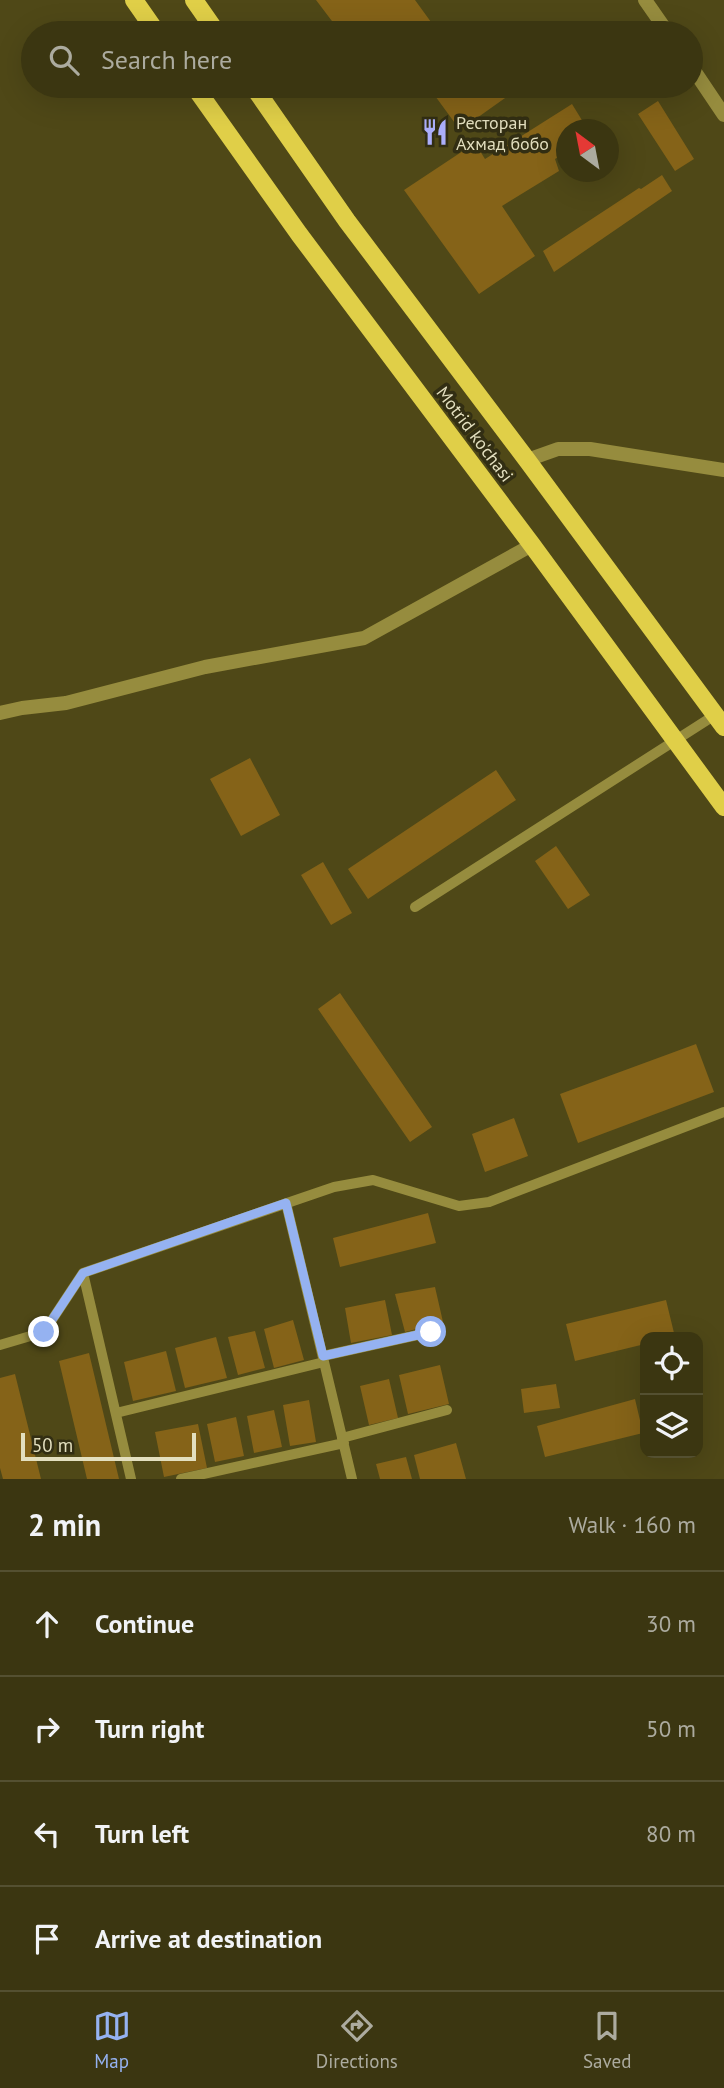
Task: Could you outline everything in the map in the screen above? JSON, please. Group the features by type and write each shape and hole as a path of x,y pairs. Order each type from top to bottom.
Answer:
{"main road":[{"path":"134,0 149,21"},
{"path":"194,0 209,21"},
{"name":"Motrid ko'chasi","path":"203,98 299,234 724,807"},
{"name":"Motrid ko'chasi","path":"261,98 347,221 720,721"}],"street":[{"path":"645,0 660,21"},
{"path":"703,83 724,114"},
{"path":"527,460 558,449 590,449 724,470"},
{"path":"0,713 66,703 205,667 363,638 532,545"}],"lane":[{"path":"415,907 675,740 720,721"},
{"path":"0,1345 44,1332 83,1273 334,1187 373,1180 459,1206 489,1202 724,1112"},
{"path":"286,1203 352,1479"},
{"path":"83,1273 131,1479"},
{"path":"116,1413 431,1332"},
{"path":"181,1479 343,1440 447,1410"}],"building":[{"path":"316,0 415,0 430,21 332,21"},
{"path":"437,98 505,98 460,130"},
{"path":"658,101 694,159 675,171 638,114"},
{"path":"572,104 581,119 556,119 556,173 502,206 535,256 479,294 404,190 475,143 485,159"},
{"path":"662,175 672,191 554,272 543,251"},
{"path":"250,758 280,815 241,836 210,779"},
{"path":"496,770 516,800 368,899 348,869"},
{"path":"556,846 590,895 568,909 535,861"},
{"path":"323,862 352,913 331,925 301,875"},
{"path":"340,993 432,1127 410,1142 318,1009"},
{"path":"696,1044 714,1092 578,1143 560,1094"},
{"path":"514,1118 528,1156 485,1172 472,1134"},
{"path":"428,1213 436,1243 340,1267 333,1238"},
{"path":"435,1287 443,1322 405,1332 395,1294"},
{"path":"385,1300 392,1335 351,1343 345,1308"},
{"path":"666,1300 674,1332 640,1332 640,1345 575,1361 566,1324"},
{"path":"293,1320 304,1360 274,1368 264,1329"},
{"path":"255,1331 265,1368 238,1375 228,1337"},
{"path":"216,1337 227,1378 185,1388 175,1348"},
{"path":"166,1351 176,1391 133,1401 124,1362"},
{"path":"89,1353 119,1479 87,1479 59,1361"},
{"path":"440,1365 449,1404 408,1414 399,1375"},
{"path":"15,1374 41,1479 3,1479 0,1468 0,1378"},
{"path":"389,1379 398,1418 369,1425 360,1386"},
{"path":"556,1384 560,1408 524,1413 521,1389"},
{"path":"635,1399 640,1434 545,1457 537,1426"},
{"path":"309,1400 316,1442 290,1446 283,1405"},
{"path":"274,1410 282,1447 254,1453 247,1416"},
{"path":"236,1417 244,1456 215,1462 207,1424"},
{"path":"198,1424 207,1468 164,1477 155,1432"},
{"path":"456,1443 466,1479 420,1479 414,1455"},
{"path":"406,1457 412,1479 380,1479 376,1464"}],"place":[{"name":"Ресторан Ахмад бобо","path":"435,132"}],"route":[{"path":"44,1332 83,1273 286,1203 323,1356 431,1332"}]}
